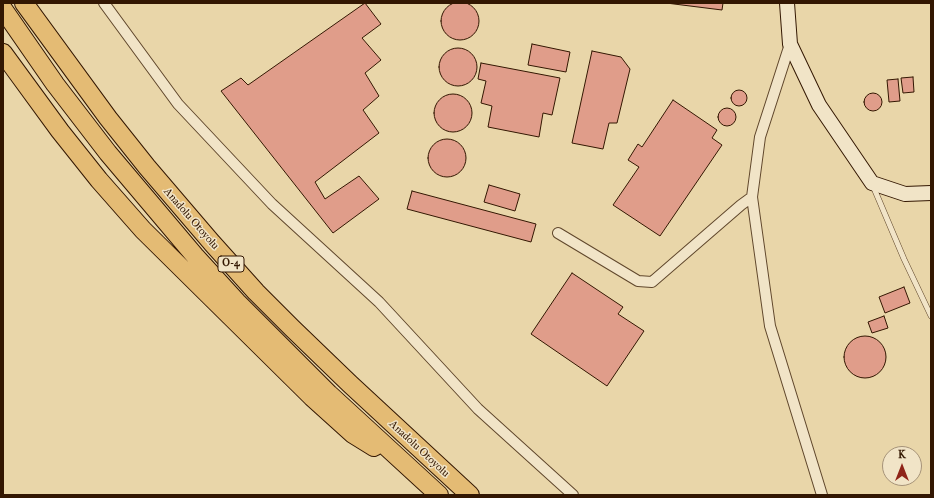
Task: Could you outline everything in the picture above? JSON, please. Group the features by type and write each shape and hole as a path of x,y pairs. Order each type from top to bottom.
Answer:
{"highway":[{"name":"Anadolu Otoyolu","path":"24,3 108,118 146,167 256,292 350,384 470,495"},
{"name":"Anadolu Otoyolu","path":"3,9 55,84 108,153 195,256 237,302 329,394 439,495"},
{"path":"3,53 60,131 99,180 143,230 312,396 353,434 406,465"}],"street":[{"path":"104,3 178,104 267,199 379,302 478,409 573,495"},
{"path":"787,3 790,44 819,105 872,183 905,194 931,193"},
{"path":"790,44 760,137 752,197 770,326 822,495"},
{"path":"558,232 638,281 652,282 741,204 752,197"}],"lane":[{"path":"872,183 904,259 931,316"}],"building":[{"path":"460,2 470,5 476,11 479,21 476,31 470,37 460,40 450,37 444,31 441,21 444,11 450,5"},
{"path":"365,3 381,24 362,38 381,60 365,73 379,96 363,110 379,133 315,182 325,199 359,176 379,199 333,233 221,91 241,78 248,85"},
{"path":"666,3 723,3 722,10"},
{"path":"532,44 570,52 566,72 528,65"},
{"path":"454,48 462,48 469,51 474,56 477,67 474,78 469,83 462,86 454,86 447,83 442,78 439,71 439,63 442,56 447,51"},
{"path":"592,51 621,57 630,69 617,123 609,123 603,149 572,143"},
{"path":"481,63 560,78 552,115 543,113 539,137 488,127 492,106 481,103 486,81 478,79"},
{"path":"913,77 914,92 903,93 901,78"},
{"path":"898,79 900,101 889,102 887,80"},
{"path":"739,90 745,92 747,98 745,104 739,106 733,104 731,98 733,92"},
{"path":"873,93 879,96 882,102 879,108 873,111 867,108 864,102 867,96"},
{"path":"449,94 457,94 464,97 469,102 472,113 469,124 464,129 457,132 449,132 442,129 437,124 434,117 434,109 437,102 442,97"},
{"path":"673,100 717,130 712,138 722,145 660,236 613,205 639,167 628,160 638,144 642,147"},
{"path":"727,108 733,111 736,117 733,123 727,126 721,123 718,117 721,111"},
{"path":"443,139 451,139 458,142 463,147 466,158 463,169 458,174 451,177 443,177 436,174 431,169 428,162 428,154 431,147 436,142"},
{"path":"489,185 520,194 515,211 484,202"},
{"path":"412,191 536,224 531,242 407,209"},
{"path":"572,273 623,307 618,314 644,331 607,386 531,334"},
{"path":"904,287 910,303 885,313 879,297"},
{"path":"884,316 888,328 872,333 868,322"},
{"path":"865,336 880,342 886,357 880,372 865,378 850,372 844,357 850,342"}]}
